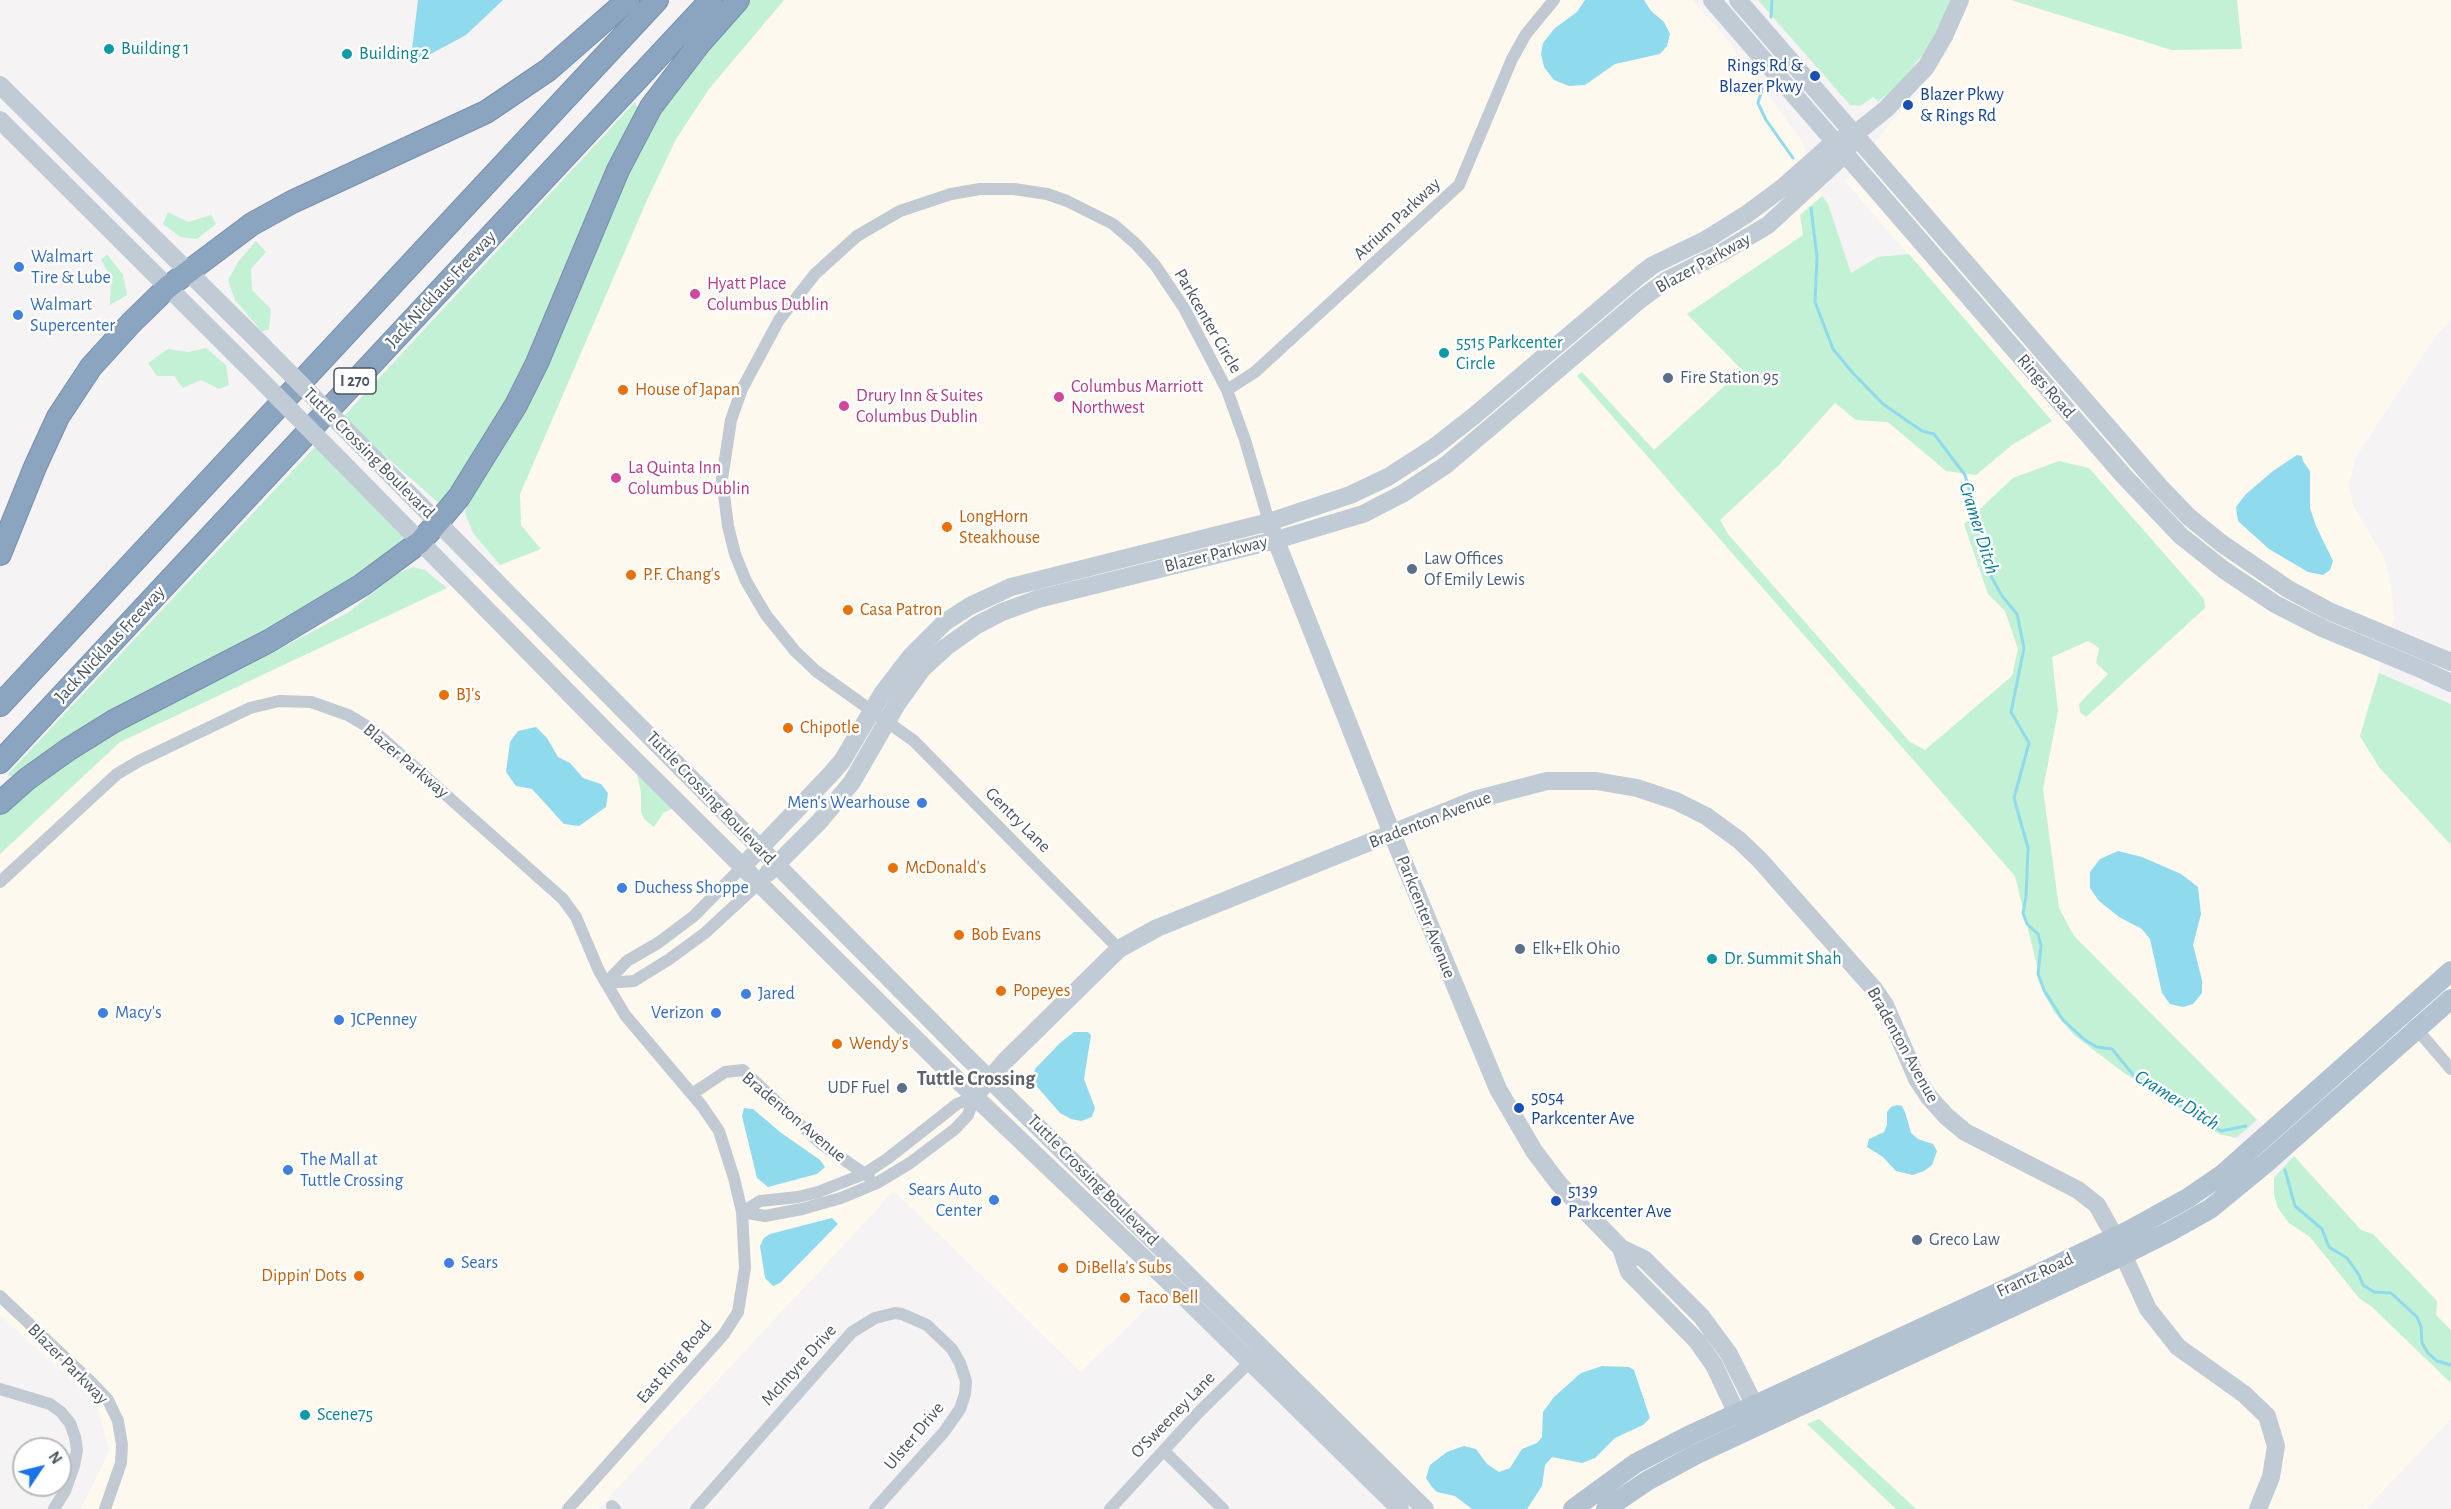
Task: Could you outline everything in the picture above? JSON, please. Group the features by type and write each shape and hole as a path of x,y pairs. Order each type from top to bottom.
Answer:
{"highway":[{"path":"0,554 35,466 58,417 91,367 168,287 252,224 292,202 486,112 548,70 628,0"},
{"name":"I 270","path":"0,705 657,0"},
{"name":"Jack Nicklaus Freeway","path":"0,762 711,0"},
{"path":"0,803 27,779 69,748 114,721 319,613 362,585 420,542 459,497 516,405 537,363 618,170 651,106 700,43 738,0"}],"main road":[{"name":"Rings Road","path":"1712,0 2137,491 2181,536 2224,570 2275,604 2322,628 2451,683"},
{"name":"Rings Road","path":"1738,0 2123,446 2189,517 2221,543 2288,589 2329,610 2451,662"},
{"name":"Blazer Parkway","path":"742,867 829,776 923,668 946,647 977,625 1002,612 1049,596 1276,540 1363,514 1402,494 1438,471 1641,299 1667,280 1755,234 1840,148 1901,95 1926,67 1944,36 1960,0"},
{"name":"Tuttle Crossing Boulevard","path":"0,85 264,347 990,1078 1257,1355 1400,1509"},
{"name":"Tuttle Crossing Boulevard","path":"0,120 246,365 758,884 974,1096 1425,1509"},
{"name":"Blazer Parkway","path":"758,884 819,822 845,790 879,717 887,687 926,639 970,606 994,594 1042,577 1269,522 1368,488 1433,448 1653,265 1707,238 1747,214 1840,148"},
{"path":"93,213 99,228 147,283 146,298 131,323"},
{"name":"Parkcenter Avenue","path":"1269,522 1476,1041 1511,1114 1534,1151 1559,1184 1621,1248 1629,1272 1697,1341 1745,1409 1753,1427"},
{"name":"Bradenton Avenue","path":"974,1096 1119,950 1157,928 1473,800 1547,781 1596,781 1637,788 1676,801 1706,816 1759,858 1874,989 1885,1005 1917,1079 1940,1111 1965,1132 2083,1193 2097,1205 2115,1236 2148,1309 2178,1347 2244,1394 2267,1416 2276,1446 2271,1477 2258,1509"},
{"name":"Frantz Road","path":"1573,1509 1636,1463 1688,1436 2115,1236 2187,1198 2223,1174 2451,971"},
{"name":"Frantz Road","path":"1606,1509 1647,1481 1753,1427 2124,1255 2210,1209 2235,1190 2451,999"}],"street":[{"name":"Atrium Parkway","path":"1227,390 1255,372 1459,185 1512,59 1526,34 1554,0"},
{"name":"Parkcenter Circle","path":"879,717 816,671 795,651 766,615 746,581 735,554 728,526 722,479 731,420 742,389 758,357 793,299 826,261 857,236 900,211 938,197 980,189 1014,189 1047,194 1067,201 1113,224 1155,265 1184,308 1227,390 1245,440 1269,522"},
{"name":"Blazer Parkway","path":"0,882 117,774 250,708 279,701 312,702 348,715 373,730 539,876 562,899 576,917 606,983 625,1015 692,1094 718,1131 742,1212"},
{"name":"Gentry Lane","path":"879,717 914,741 1119,950"},
{"name":"Blazer Parkway","path":"606,983 627,960 658,943 694,916 742,867"},
{"name":"Blazer Parkway","path":"606,983 634,981 668,960 705,933 758,884"},
{"path":"2403,1014 2451,1069"},
{"name":"Bradenton Avenue","path":"692,1094 725,1072 743,1070 820,1143 877,1183"},
{"name":"Bradenton Avenue","path":"742,1212 760,1201 798,1197 818,1192 864,1174 887,1159 957,1104 974,1096"},
{"name":"Bradenton Avenue","path":"742,1212 765,1216 802,1209 841,1198 877,1183 910,1164 955,1129 968,1115 974,1096"},
{"name":"East Ring Road","path":"568,1509 732,1323 741,1298 745,1268 742,1212"},
{"name":"Blazer Parkway","path":"0,1296 108,1400 118,1421 122,1445 121,1462 105,1509"},
{"name":"McIntyre Drive","path":"696,1509 852,1332 875,1318 895,1313 927,1325 952,1349 966,1381"},
{"name":"O'Sweeney Lane","path":"1110,1509 1257,1355"},
{"name":"Ulster Drive","path":"875,1509 944,1432 960,1408 965,1394 966,1381"},
{"path":"0,1389 50,1404 70,1423 77,1450 74,1466 54,1509"},
{"path":"1164,1451 1223,1509"}],"shaded area":[{"path":"784,0 1692,0 1718,28 1802,141 1822,196 1801,215 1803,235 1688,314 1742,370 1653,451 1582,372 1577,376 2015,876 2044,994 2055,1013 2074,1035 2097,1052 2219,1134 2236,1138 2274,1178 2274,1194 2278,1208 2289,1223 2310,1237 2359,1298 2372,1307 2451,1383 2451,1419 2366,1509 1916,1509 1819,1419 1808,1424 1896,1509 1412,1509 1180,1277 1081,1372 894,1191 598,1509 81,1509 109,1451 97,1404 0,1315 0,854 120,742 430,595 540,549 521,525 520,494 647,200 676,139 709,89"},
{"path":"1968,0 2011,0 2172,50 2241,48 2237,0 2451,0 2451,320 2436,336 2356,457 2349,484 2353,505 2384,558 2390,578 2394,618 2360,736 2379,767 2451,845 2451,1330 2436,1315 2437,1301 2373,1234 2361,1230 2294,1156 2074,936 2059,908 2043,789 2058,711 2052,657 2088,641 2099,648 2108,674 2079,704 2205,608 2203,598 2089,468 2059,461 1988,593 2005,611 2018,649 2012,676 1925,750 1910,743 1728,534 1720,519 1780,464 1835,403 1856,420 1888,422 1946,471 1976,475 2012,445 2052,421 1845,181 1892,121 1920,91 1949,49"}],"green space":[{"path":"748,0 784,0 709,89 676,139 647,200 520,494 521,525 541,549 500,565 473,533 465,513 469,497 628,163 659,105"},
{"path":"1758,0 1950,0 1933,41 1902,81 1878,102 1873,97 1860,106 1850,105"},
{"path":"2011,0 2237,0 2242,49 2172,50"},
{"path":"635,102 640,116 532,356 478,457 440,504 366,439 344,416"},
{"path":"1822,196 1828,204 1851,273 1878,257 1909,254 2052,421 2012,445 1976,475 1946,471 1888,422 1856,420 1835,403 1780,464 1720,520 1728,534 1910,742 1925,750 2012,676 2018,649 2005,611 1988,594 1964,524 2013,478 2059,461 2089,468 2204,599 2205,608 2086,717 2080,712 2079,704 2108,674 2096,663 2099,648 2088,641 2052,657 2058,711 2043,789 2059,908 2074,936 2257,1120 2236,1138 2219,1134 2124,1073 2074,1035 2055,1013 2044,994 2015,876 1577,376 1582,372 1654,450 1742,370 1687,314 1803,235 1800,215"},
{"path":"168,212 188,222 211,215 216,224 197,239 180,237 163,224"},
{"path":"256,241 266,252 251,269 252,290 271,309 269,329 262,332 235,300 228,280 238,262"},
{"path":"107,254 123,275 127,295 110,305 111,277 101,260"},
{"path":"206,348 226,365 229,385 219,389 201,380 183,388 174,376 157,376 148,363 168,349 188,352"},
{"path":"316,446 407,538 350,584 18,778 7,775"},
{"path":"413,567 425,570 447,588 120,742 0,854 0,812 35,782 118,728 244,668 349,612 396,574"},
{"path":"2379,673 2451,704 2451,845 2379,767 2360,736"},
{"path":"637,773 672,809 663,813 654,827 644,819 641,811 641,793"},
{"path":"2294,1156 2361,1230 2373,1234 2437,1301 2436,1315 2451,1330 2451,1383 2372,1307 2359,1298 2310,1237 2289,1223 2278,1208 2274,1194 2274,1178"},
{"path":"1819,1419 1916,1509 1896,1509 1807,1424"}],"water":[{"path":"418,0 503,0 466,35 414,63 412,49"},
{"path":"1585,0 1644,0 1651,11 1664,22 1670,34 1667,46 1660,54 1615,64 1585,85 1569,86 1554,80 1544,67 1541,54 1543,43 1555,28 1577,12"},
{"path":"2297,455 2302,456 2310,471 2310,508 2333,561 2330,570 2323,575 2308,572 2269,549 2238,521 2236,507 2246,494 2273,471"},
{"path":"536,727 547,738 558,757 570,763 583,778 601,784 608,793 606,807 579,826 564,824 532,789 516,786 506,772 510,742 518,731"},
{"path":"2118,851 2142,857 2181,874 2198,887 2201,914 2193,945 2202,980 2202,993 2193,1004 2183,1007 2170,1004 2162,993 2150,939 2142,929 2119,917 2099,901 2090,888 2090,872 2100,859"},
{"path":"1074,1032 1088,1032 1091,1035 1084,1079 1095,1108 1092,1117 1081,1121 1060,1113 1033,1082 1035,1069"},
{"path":"1902,1106 1905,1112 1911,1133 1918,1139 1933,1144 1937,1151 1932,1165 1913,1175 1896,1171 1883,1157 1867,1147 1869,1139 1884,1132 1887,1125 1887,1112 1891,1107"},
{"path":"744,1108 753,1109 780,1132 820,1160 825,1167 817,1174 768,1187 757,1178 742,1116"},
{"path":"832,1218 838,1224 780,1283 773,1286 765,1278 760,1246 764,1238 770,1234"},
{"path":"1602,1366 1629,1367 1634,1370 1650,1418 1643,1425 1615,1438 1595,1458 1582,1463 1552,1457 1545,1465 1542,1486 1527,1509 1472,1509 1455,1496 1437,1492 1432,1487 1426,1478 1430,1465 1447,1452 1464,1446 1476,1449 1487,1464 1499,1472 1510,1468 1522,1449 1537,1443 1542,1437 1543,1412 1554,1397 1581,1373"}],"waterway":[{"name":"Cramer Ditch","path":"1771,17 1772,0"},
{"name":"Cramer Ditch","path":"1762,89 1758,103 1766,120 1793,158"},
{"name":"Cramer Ditch","path":"1811,208 1817,257 1815,302 1833,349 1883,404 1922,431 1934,434 1965,475 1979,525 1988,542 1991,576 2002,596 2017,614 2024,648 2011,712 2029,743 2014,798 2028,848 2023,913 2027,924 2038,934 2041,946 2038,974 2044,990 2063,1020 2085,1040 2097,1047 2112,1049 2135,1077 2221,1131 2246,1126"},
{"name":"Cramer Ditch","path":"2285,1170 2295,1206 2322,1229 2329,1247 2347,1258 2363,1285 2374,1292 2391,1293 2417,1317 2421,1327 2422,1343 2428,1353 2437,1361 2451,1365"}],"place":[{"name":"Building 1","path":"109,49"},
{"name":"Building 2","path":"347,54"},
{"name":"Rings Rd & Blazer Pkwy","path":"1815,76"},
{"name":"Blazer Pkwy & Rings Rd","path":"1908,105"},
{"name":"Walmart Tire & Lube","path":"19,267"},
{"name":"Hyatt Place Columbus Dublin","path":"695,294"},
{"name":"Walmart Supercenter","path":"18,315"},
{"name":"5515 Parkcenter Circle","path":"1444,353"},
{"name":"Fire Station 95","path":"1668,378"},
{"name":"House of Japan","path":"623,390"},
{"name":"Columbus Marriott Northwest","path":"1059,397"},
{"name":"Drury Inn & Suites Columbus Dublin","path":"844,406"},
{"name":"La Quinta Inn Columbus Dublin","path":"616,478"},
{"name":"LongHorn Steakhouse","path":"947,527"},
{"name":"Law Offices Of Emily Lewis","path":"1412,569"},
{"name":"P.F. Chang's","path":"631,575"},
{"name":"Casa Patron","path":"848,610"},
{"name":"BJ's","path":"444,695"},
{"name":"Chipotle","path":"788,728"},
{"name":"Men's Wearhouse","path":"922,803"},
{"name":"McDonald's","path":"893,868"},
{"name":"Duchess Shoppe","path":"622,888"},
{"name":"Bob Evans","path":"959,935"},
{"name":"Elk+Elk Ohio","path":"1520,949"},
{"name":"Dr. Summit Shah","path":"1712,959"},
{"name":"Popeyes","path":"1001,991"},
{"name":"Jared","path":"746,994"},
{"name":"Macy's","path":"103,1013"},
{"name":"Verizon","path":"716,1013"},
{"name":"JCPenney","path":"339,1020"},
{"name":"Wendy's","path":"837,1044"},
{"name":"UDF Fuel","path":"902,1088"},
{"name":"5054 Parkcenter Ave","path":"1519,1108"},
{"name":"The Mall at Tuttle Crossing","path":"288,1170"},
{"name":"Sears Auto Center","path":"994,1200"},
{"name":"5139 Parkcenter Ave","path":"1556,1201"},
{"name":"Greco Law","path":"1917,1240"},
{"name":"Sears","path":"449,1263"},
{"name":"DiBella's Subs","path":"1063,1268"},
{"name":"Dippin' Dots","path":"359,1276"},
{"name":"Taco Bell","path":"1125,1298"},
{"name":"Scene75","path":"305,1415"}],"district":[{"name":"Tuttle Crossing","path":"976,1079"}]}
